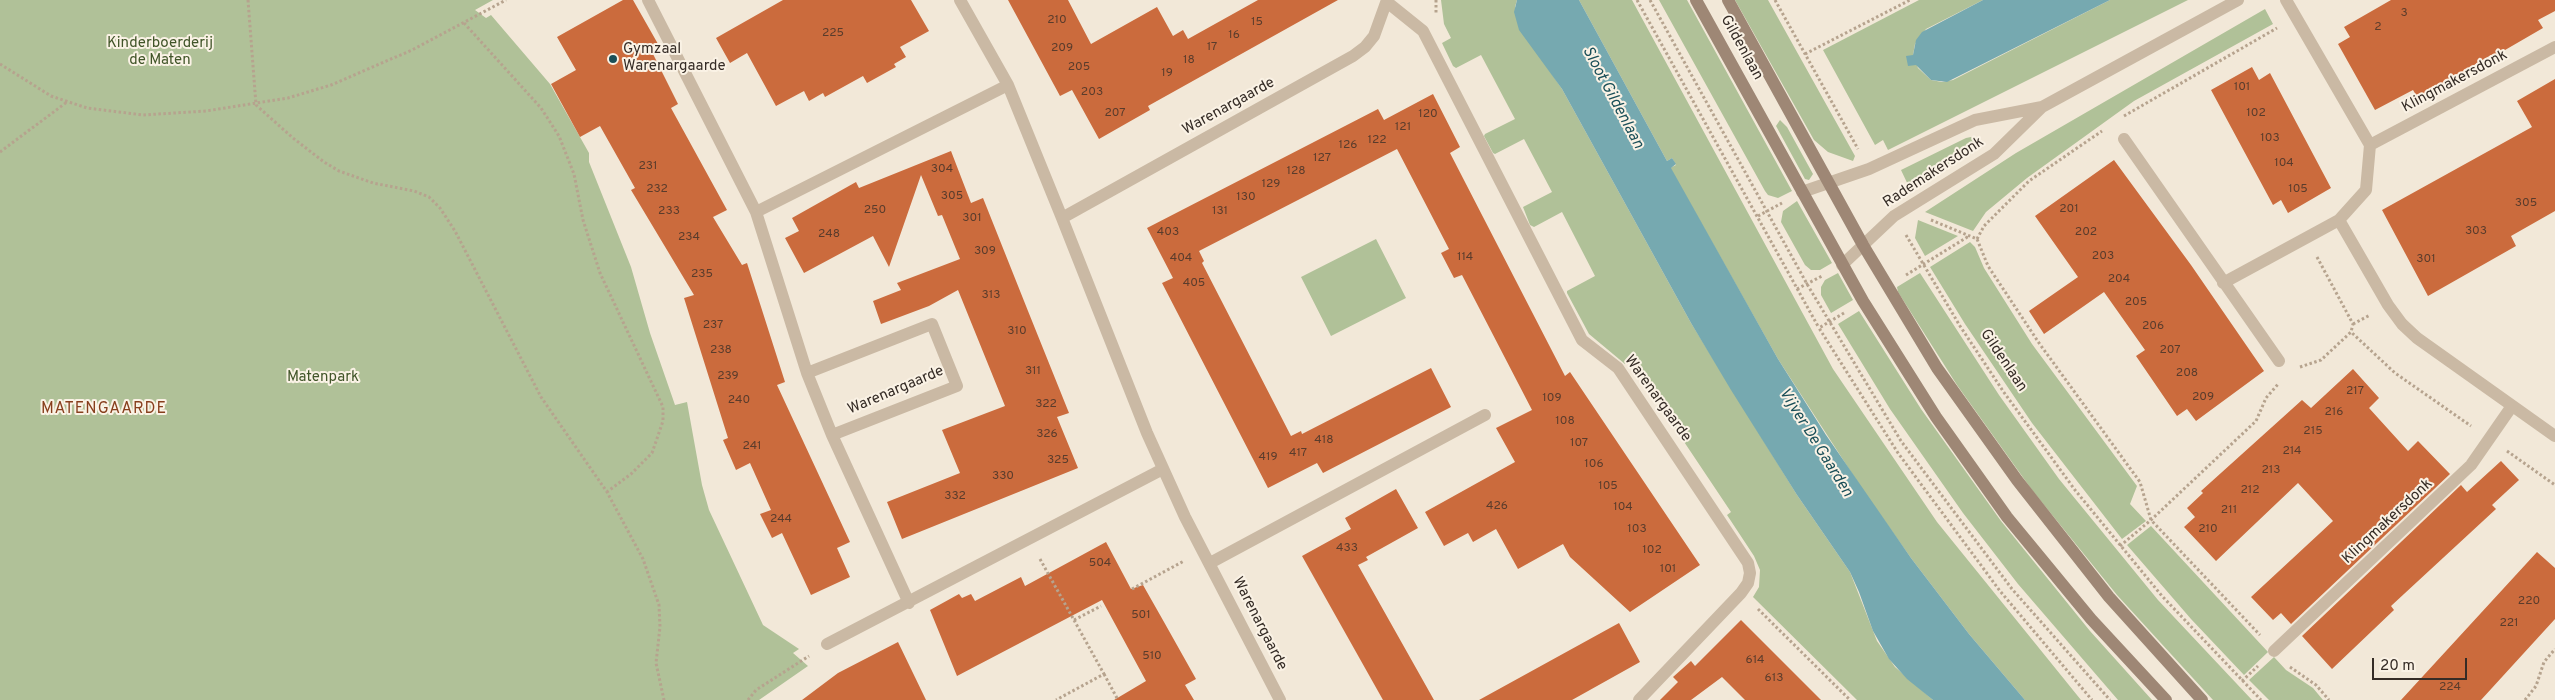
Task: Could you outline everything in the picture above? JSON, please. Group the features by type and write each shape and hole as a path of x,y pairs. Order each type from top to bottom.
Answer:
{"street":[{"path":"648,0 756,212 807,373 832,435 909,603"},
{"name":"Warenargaarde","path":"960,0 1008,86 1143,424 1163,469 1202,550 1280,700"},
{"name":"Gildenlaan","path":"1696,0 1842,265 1936,417 2007,516 2091,619 2166,700"},
{"name":"Gildenlaan","path":"1728,0 1863,245 1937,368 2017,480 2109,597 2202,700"},
{"name":"Rademakersdonk","path":"1842,265 1894,216 1994,154 2042,107 2238,0"},
{"path":"2223,283 2339,220 2366,190 2370,145 2286,0"},
{"name":"Warenargaarde","path":"1062,218 1353,56 1365,47 1374,36 1387,1 1423,31 1582,340 1618,368 1743,554 1750,573 1748,583 1741,593 1639,700"},
{"name":"Klingmakersdonk","path":"2370,145 2555,47"},
{"path":"756,212 1008,86"},
{"name":"Rademakersdonk","path":"1802,192 1870,169 1975,120 2042,107"},
{"path":"2124,139 2279,361"},
{"path":"2339,220 2388,305 2402,324 2417,338 2555,436"},
{"name":"Warenargaarde","path":"807,373 932,324 956,386 832,435"},
{"name":"Klingmakersdonk","path":"2274,651 2471,465 2512,406"},
{"path":"1210,563 1485,415"},
{"path":"826,644 909,603 1163,469"}],"path":[{"path":"248,0 256,104 293,138 331,167 373,183 420,193 440,208 462,242 548,408 607,492 640,553 657,595 660,627 656,663 664,700"},
{"path":"0,64 37,88 67,102 101,110 143,115 180,114 288,98 354,77 464,23 506,0"},
{"path":"1637,0 1819,328 1910,468 2000,591 2092,700"},
{"path":"1650,0 1766,212 1829,322 1901,441 2012,589 2110,700"},
{"path":"1775,0 1870,169"},
{"path":"1805,54 1910,0"},
{"path":"464,23 534,100 559,136 574,174 584,220 600,273 663,407 663,421 652,453 631,474 607,492"},
{"path":"0,152 67,102"},
{"path":"1758,216 1766,212"},
{"path":"1894,216 1920,216 1977,239 1988,266 2039,343 2140,482 2151,520 2274,651 2290,667 2316,685 2329,700"},
{"name":"Gildenlaan","path":"1894,216 1960,326 2003,391 2120,546 2174,608 2261,700"},
{"path":"2296,370 2321,360 2351,332 2353,324 2306,238"},
{"path":"1798,289 1807,284"},
{"path":"1819,328 1829,322"},
{"path":"2351,332 2395,373 2555,485"},
{"path":"2120,546 2151,520 2256,420 2266,398 2282,380"},
{"path":"1028,539 1118,700"},
{"path":"1132,589 1202,550"},
{"path":"1741,593 1850,700"},
{"path":"1074,620 1100,606"},
{"path":"748,700 756,690 826,644"},
{"path":"2525,700 2536,686 2544,662 2555,649"},
{"path":"1056,700 1104,674"}],"green space":[{"name":"Matenpark","path":"0,0 493,0 475,10 486,18 491,15 550,84 589,153 589,162 631,267 650,333 675,405 687,402 702,485 709,510 763,625 799,649 793,653 808,666 759,700 0,700"},
{"path":"1441,0 1517,0 1515,7 1532,45 1562,89 1691,323 1797,495 1850,572 1877,641 1895,667 1933,700 1857,700 1753,597 1759,587 1760,570 1754,556 1727,515 1731,512 1630,361 1625,364 1589,334 1567,293 1567,291 1595,276 1562,212 1534,227 1530,225 1523,207 1552,192 1524,139 1495,154 1493,153 1484,136 1485,134 1515,119 1481,55 1456,68 1453,66 1442,43 1451,38 1444,24"},
{"path":"1579,0 1632,0 1833,369 1937,522 2081,700 2025,700 1969,634 1911,558 1862,489 1778,359 1670,168 1676,165 1672,158 1667,161"},
{"path":"1659,0 1687,0 1792,191 1778,198 1768,195 1765,191"},
{"path":"1735,0 1768,0 1855,156 1853,161 1828,152 1814,140"},
{"path":"1919,0 1983,0 1926,29 1915,44 1913,55 1918,68 1931,80 1942,82 1953,80 2110,0 2188,0 1888,150 1883,140 1875,145 1823,50"},
{"path":"2265,9 2273,24 2134,101 2027,178 1986,212 1973,231 1925,212 2016,153"},
{"path":"1780,120 1787,127 1813,174 1809,180 1805,179 1776,126"},
{"path":"1971,137 1977,144 1974,152 1910,189 1901,170"},
{"path":"1797,201 1832,263 1820,270 1811,270 1805,265 1781,222 1783,211"},
{"path":"1918,220 1958,236 1925,256 1915,238"},
{"path":"1376,239 1406,298 1331,336 1301,277"},
{"path":"1970,242 1975,247 1984,268 2032,344 2137,486 2130,504 2146,521 2122,539 2032,423 1965,324 1930,267"},
{"path":"1838,273 1853,300 1831,313 1821,295 1821,287 1825,280"},
{"path":"1920,273 1999,395 2059,479 2158,600 2252,700 2213,700 2117,595 2032,490 1957,385 1898,292 1897,287"},
{"path":"1859,311 1921,409 2001,521 2090,631 2152,700 2118,700 2018,584 1963,513 1890,409 1838,324"},
{"path":"2151,526 2268,652 2244,675 2191,619 2127,545"},
{"path":"2274,657 2286,670 2313,688 2323,700 2269,700 2249,680"}],"water":[{"path":"1517,0 1579,0 1667,161 1672,158 1676,164 1671,168 1778,359 1826,435 1911,558 1969,634 2025,700 1933,700 1907,679 1889,659 1873,631 1850,572 1797,495 1731,390 1691,323 1562,89 1519,30 1514,12"},
{"path":"1983,0 2110,0 1947,82 1931,80 1916,65 1908,66 1906,56 1913,55 1916,40 1922,32"}],"building":[{"path":"623,0 633,0 658,44 650,48 678,104 671,108 727,210 713,217 742,265 747,263 785,382 777,385 850,542 837,548 850,577 811,595 782,533 772,538 760,514 771,510 750,463 736,470 723,440 728,438 684,298 694,295 631,190 635,188 600,126 580,137 551,84 576,70 557,37"},
{"path":"783,0 911,0 929,31 900,47 906,57 894,64 896,67 867,83 863,76 825,97 823,93 809,101 804,91 776,106 747,53 730,63 716,38"},
{"path":"1008,0 1068,0 1091,44 1157,7 1173,36 1183,30 1188,39 1258,0 1338,0 1148,106 1150,110 1099,139 1072,90 1060,96"},
{"path":"2391,0 2555,0 2555,11 2538,20 2543,28 2493,57 2491,55 2418,98 2413,90 2375,110 2338,44 2350,37 2344,27"},
{"path":"2252,67 2259,80 2270,73 2331,188 2288,213 2281,200 2273,205 2211,90"},
{"path":"2555,79 2555,211 2511,236 2516,246 2428,296 2382,210 2532,127 2517,101"},
{"path":"1433,94 1460,147 1450,153 1565,376 1570,372 1700,565 1630,612 1570,557 1563,544 1518,569 1496,529 1473,542 1468,533 1444,546 1425,512 1515,462 1496,428 1532,410 1462,275 1454,278 1441,253 1449,249 1397,149 1199,251 1204,261 1202,263 1291,436 1301,431 1302,434 1431,368 1451,407 1323,473 1317,463 1268,488 1162,283 1173,278 1147,228 1378,109 1384,120"},
{"path":"951,151 971,203 983,198 1069,413 1057,417 1078,468 902,539 887,502 960,473 942,430 1005,406 958,290 929,306 881,324 873,301 901,290 897,283 960,259 942,215 938,216 921,175 889,267 873,236 804,273 785,238 799,231 792,218 856,182 859,188"},
{"path":"2114,160 2191,265 2264,371 2196,421 2187,409 2177,416 2136,356 2145,350 2104,292 2044,334 2029,311 2078,277 2035,216"},
{"path":"2353,369 2379,398 2369,408 2408,451 2418,441 2450,474 2291,624 2281,613 2273,620 2251,597 2333,521 2298,483 2216,561 2184,527 2195,517 2187,508 2203,493 2201,491 2302,400 2311,408"},
{"path":"2501,461 2519,480 2492,505 2496,509 2391,606 2394,610 2332,669 2302,636 2461,485 2467,492"},
{"path":"1396,489 1418,528 1366,557 1368,560 1358,565 1434,700 1383,700 1302,556 1351,529 1345,518"},
{"path":"1106,542 1131,589 1143,585 1196,679 1185,685 1194,700 1114,700 1146,681 1102,600 957,676 930,610 959,594 962,598 971,594 975,601 1021,577 1025,586"},
{"path":"2537,552 2555,568 2555,619 2481,700 2401,700"},
{"path":"1741,620 1821,700 1745,700 1722,677 1691,700 1660,700 1678,682 1673,677 1691,661 1695,666"},
{"path":"1619,623 1640,662 1572,700 1479,700"},
{"path":"898,642 926,700 802,700 838,673"}],"place":[{"name":"Gymzaal Warenargaarde","path":"613,59"}],"district":[{"name":"MATENGAARDE","path":"104,410"}],"park label":[{"name":"Kinderboerderij de Maten","path":"160,52"}],"water label":[{"name":"Sloot Gildenlaan","path":"1612,98"},
{"name":"Vijver De Gaarden","path":"1815,443"}]}
